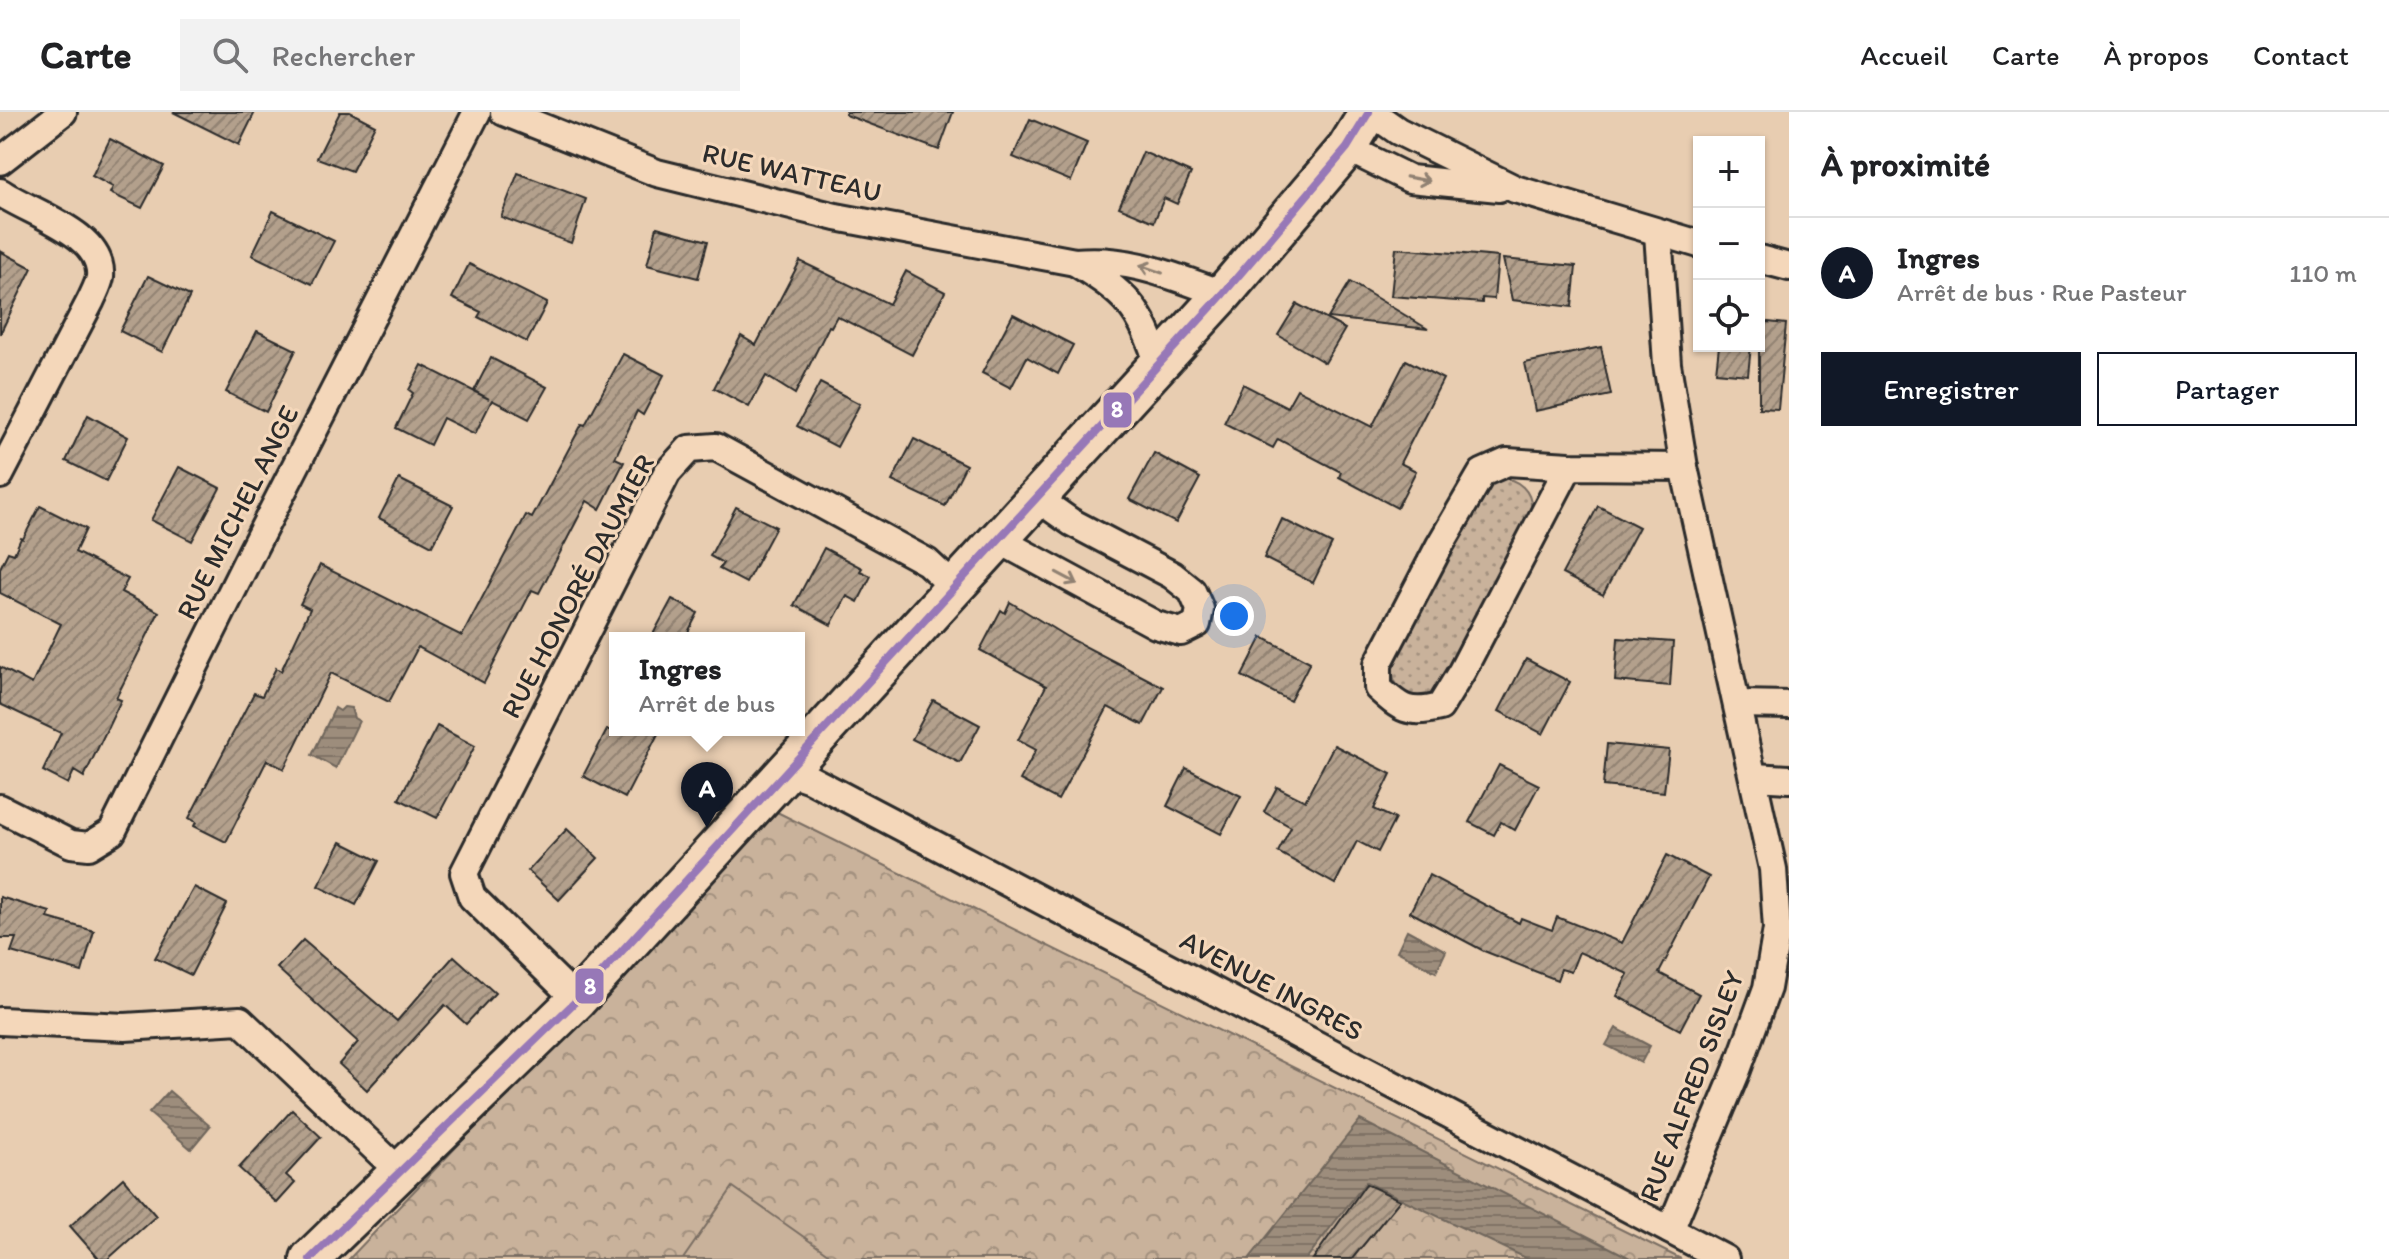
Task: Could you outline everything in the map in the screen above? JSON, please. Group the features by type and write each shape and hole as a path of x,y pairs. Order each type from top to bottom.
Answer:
{"street":[{"path":"0,161 63,112"},
{"name":"RUE MICHEL ANGE","path":"0,808 71,844 89,846 112,832 477,112"},
{"name":"RUE WATTEAU","path":"504,112 657,173 836,217 1075,262 1105,259 1134,263 1223,294"},
{"path":"310,1259 577,1000 1159,366 1347,148 1370,112 1398,131 1515,189 1693,242"},
{"path":"1347,148 1410,179 1515,189"},
{"path":"0,192 82,237 97,256 100,277 0,475"},
{"name":"RUE ALFRED SISLEY","path":"1658,233 1667,364 1684,467 1773,869 1777,929 1767,988 1737,1070 1670,1230"},
{"path":"1765,261 1789,267"},
{"name":"RUE WATTEAU","path":"1075,262 1115,286 1134,305 1152,342 1159,366"},
{"name":"RUE HONORÉ DAUMIER","path":"577,1000 472,897 464,873 667,473 689,449 716,447 927,562 955,588"},
{"path":"1569,466 1462,671 1440,707 1417,713 1393,702 1378,688 1378,664 1440,545 1482,473 1507,462 1684,467"},
{"path":"999,540 1156,625 1181,632 1197,624 1200,609 1192,591 1172,575 1071,522 1037,498"},
{"path":"1738,704 1789,705"},
{"name":"AVENUE INGRES","path":"787,771 810,779 1725,1259"},
{"path":"1754,777 1789,779"},
{"path":"0,1021 125,1027 240,1020 400,1172"}],"green space":[{"path":"1499,478 1512,480 1523,487 1530,497 1531,511 1440,690 1429,696 1411,697 1404,693 1394,678 1392,657 1489,482"},
{"path":"777,812 1681,1259 349,1259"},
{"path":"733,1187 835,1259 683,1259"}],"shaded area":[{"path":"344,707 351,708 354,718 359,721 336,768 312,755 335,708 340,711"},
{"path":"1407,930 1446,951 1436,972 1397,951"},
{"path":"1616,1028 1650,1046 1641,1063 1606,1045"},
{"path":"169,1091 210,1126 191,1149 149,1113"},
{"path":"1360,1120 1632,1259 1528,1259 1366,1182 1306,1259 1249,1259"}],"building":[{"path":"173,112 255,112 239,145"},
{"path":"340,112 350,112 375,125 352,171 317,158"},
{"path":"846,112 953,112 939,150 846,115"},
{"path":"1030,119 1087,143 1071,181 1013,157"},
{"path":"110,139 164,166 142,208 110,193 113,187 92,176"},
{"path":"1143,152 1191,173 1177,204 1164,198 1154,222 1119,207"},
{"path":"518,173 586,199 571,243 501,217"},
{"path":"273,211 334,241 312,284 252,255"},
{"path":"657,227 708,241 698,278 647,265"},
{"path":"1396,248 1498,257 1494,299 1482,298 1482,303 1391,296"},
{"path":"0,251 32,268 0,334"},
{"path":"1503,259 1576,266 1572,307 1512,300"},
{"path":"800,261 889,304 906,271 945,292 912,355 837,316 795,394 766,376 749,407 714,388 741,336 756,345"},
{"path":"469,264 547,303 527,342 478,317 481,312 452,298"},
{"path":"148,276 190,296 162,352 120,331"},
{"path":"1350,282 1428,329 1328,318"},
{"path":"1297,304 1345,329 1325,363 1278,335"},
{"path":"1013,314 1073,345 1058,374 1027,357 1011,388 982,373"},
{"path":"1765,322 1786,324 1778,409 1759,408 1759,352 1765,352"},
{"path":"257,331 296,350 266,412 226,392"},
{"path":"1601,347 1611,395 1535,411 1525,363"},
{"path":"1718,352 1750,352 1748,375 1716,372"},
{"path":"623,354 664,375 643,415 637,411 615,458 624,462 600,509 587,501 539,593 532,590 484,683 418,647 389,702 331,673 284,769 267,760 226,842 194,826 196,822 189,818 254,693 262,696 276,668 281,671 310,609 300,604 320,565 462,636 526,515 532,518"},
{"path":"491,358 547,387 529,419 492,400 475,434 443,418 430,445 396,428 413,393 409,390 422,365 489,399 474,391"},
{"path":"1406,360 1443,379 1400,463 1416,471 1397,508 1339,477 1341,472 1278,439 1273,448 1224,423 1243,384 1287,407 1297,389 1372,427"},
{"path":"820,383 860,404 837,447 797,426"},
{"path":"88,415 128,437 106,481 66,461"},
{"path":"914,439 966,465 945,506 892,481"},
{"path":"1154,453 1200,478 1176,523 1129,499"},
{"path":"179,467 220,488 192,541 151,520"},
{"path":"399,479 453,506 432,546 379,518"},
{"path":"40,506 86,529 75,552 128,579 121,592 159,612 116,698 121,700 84,777 74,771 68,784 43,771 61,733 0,704 0,667 32,684 61,624 0,593 0,568 8,552 14,554"},
{"path":"1598,506 1639,527 1603,595 1562,574"},
{"path":"736,507 776,527 746,583 719,569 723,563 710,556"},
{"path":"1282,519 1332,544 1313,583 1264,558"},
{"path":"824,548 871,576 858,602 847,596 831,625 794,605"},
{"path":"672,599 698,613 688,632 654,632"},
{"path":"1010,602 1067,637 1163,687 1143,725 1108,707 1058,800 1020,780 1036,750 1018,740 1046,686 980,650 1001,610 1005,613"},
{"path":"1262,637 1310,662 1290,701 1242,676"},
{"path":"1618,638 1673,642 1670,686 1615,681"},
{"path":"1526,659 1570,682 1543,734 1499,711"},
{"path":"933,700 980,725 960,763 912,739"},
{"path":"437,726 475,746 437,818 399,799"},
{"path":"607,730 609,736 657,736 625,798 583,776"},
{"path":"1607,744 1669,750 1664,792 1603,786"},
{"path":"1334,745 1391,774 1374,809 1395,819 1378,852 1357,841 1335,884 1278,852 1291,827 1264,812 1277,787 1305,801"},
{"path":"1499,765 1539,785 1515,830 1501,822 1494,835 1469,822"},
{"path":"1186,768 1241,796 1221,834 1167,806"},
{"path":"567,829 598,858 559,900 528,871"},
{"path":"341,842 379,861 356,905 318,886"},
{"path":"1667,855 1709,877 1659,973 1699,994 1680,1030 1617,996 1628,974 1579,952 1571,972 1561,969 1557,980 1484,951 1410,912 1429,875 1519,923 1521,918 1552,930 1557,917 1622,943"},
{"path":"194,887 227,904 191,975 155,958"},
{"path":"0,897 50,912 48,918 94,931 82,972 11,952 16,938 0,938"},
{"path":"303,940 397,1021 454,956 495,993 466,1024 445,1005 367,1090 339,1064 358,1042 277,968"},
{"path":"292,1110 321,1137 286,1175 295,1183 277,1203 239,1168"},
{"path":"123,1178 156,1216 108,1259 99,1259 70,1226"},
{"path":"1366,1184 1400,1200 1352,1259 1313,1259"}],"transit line":[{"name":"8","path":"310,1259 577,1000 1223,294 1347,148 1369,112"}],"place":[{"name":"Ingres","path":"707,828"}]}
